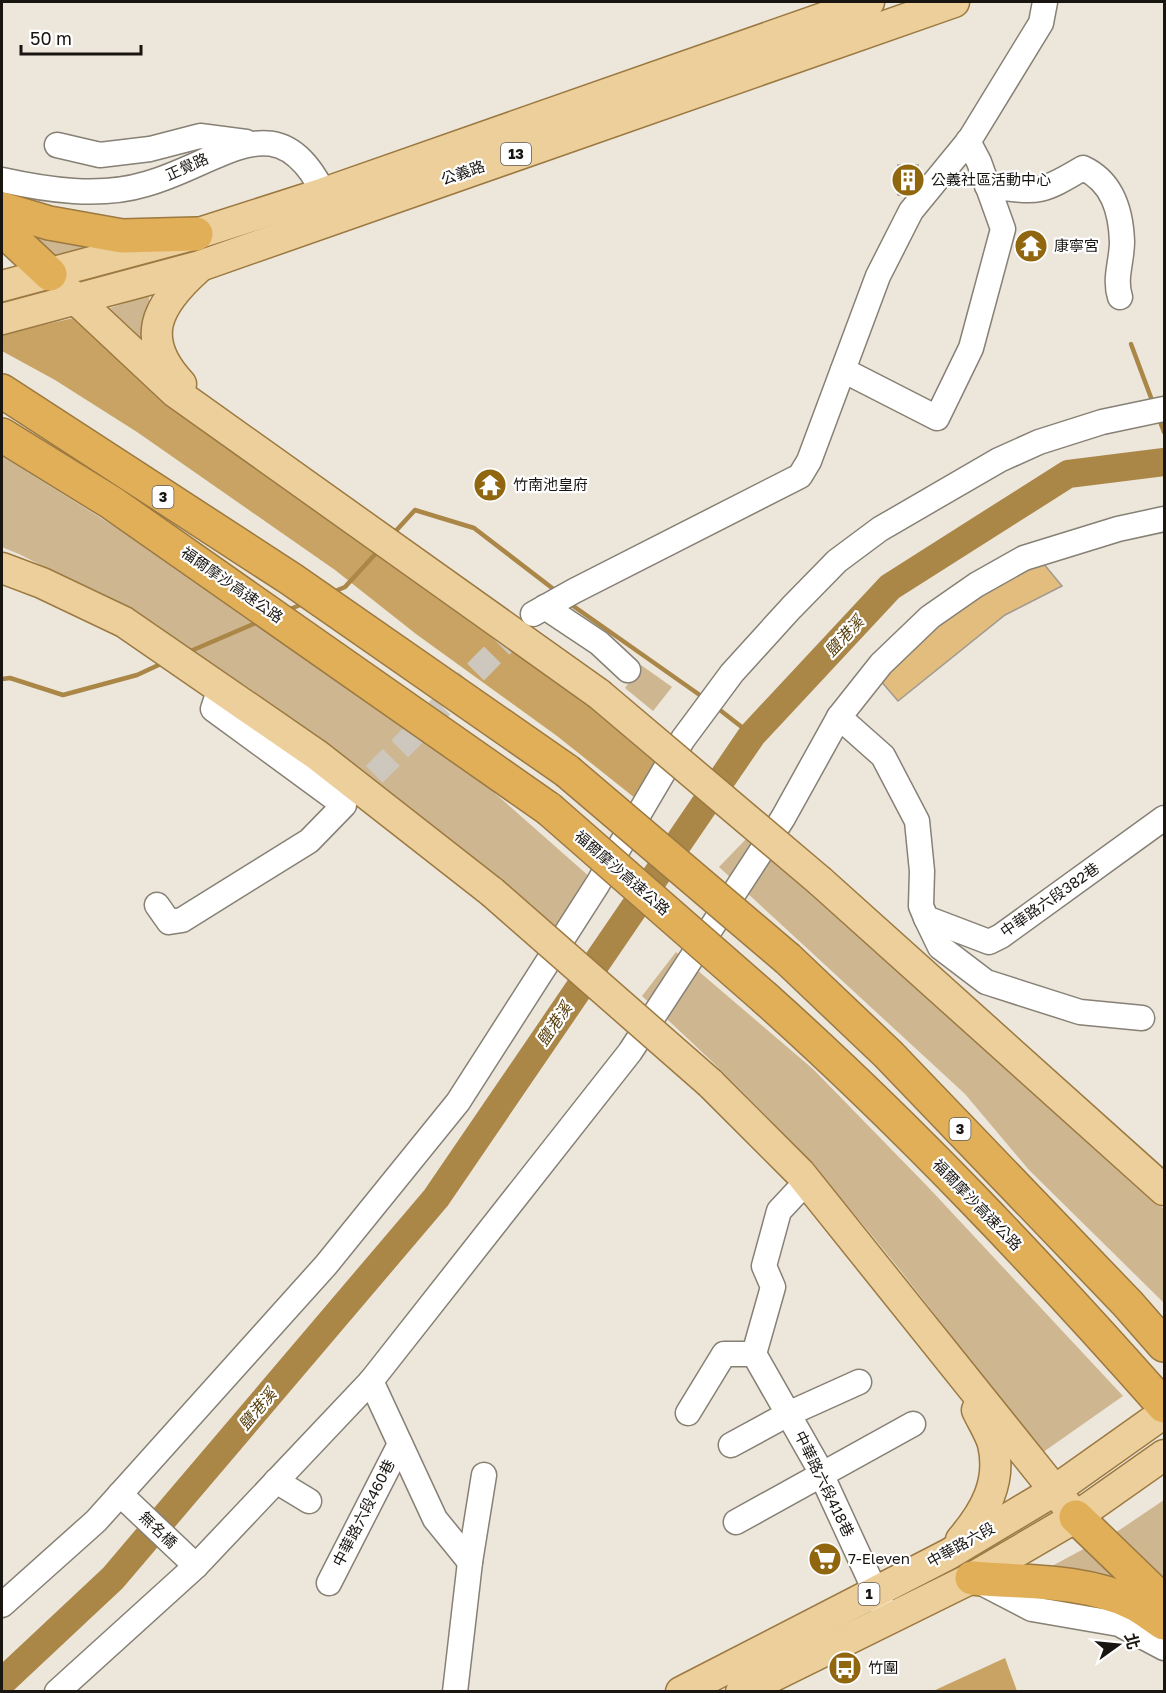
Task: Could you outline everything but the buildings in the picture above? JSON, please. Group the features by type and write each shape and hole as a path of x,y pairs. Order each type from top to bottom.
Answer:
{"highway":[{"path":"2,209 49,223 122,236 196,234"},
{"path":"2,229 50,274"},
{"name":"3","path":"8,394 318,598 567,771 789,960 888,1053 1128,1304 1164,1345"},
{"name":"福爾摩沙高速公路","path":"2,435 112,503 549,809 853,1077 1098,1331 1164,1406"},
{"path":"1076,1517 1164,1602"},
{"path":"972,1578 1047,1582 1089,1588 1133,1603 1164,1623"}],"main road":[{"name":"公義路","path":"2,319 77,301 200,266 329,205 868,2"},
{"name":"公義路","path":"2,286 196,234 329,205 954,2"},
{"path":"200,266 174,291 160,310 155,337 166,368 191,395 257,453"},
{"path":"50,274 175,392 257,453 598,694 820,881 1159,1184"},
{"path":"2,568 42,583 124,622 317,755 492,892 710,1083 807,1181 1076,1517"},
{"path":"920,1322 974,1405 993,1444 995,1484 979,1520 949,1554"},
{"name":"中華路六段","path":"681,1692 949,1554 1054,1491 1164,1413"},
{"name":"1","path":"741,1692 972,1578 1076,1517 1164,1455"}],"street":[{"path":"628,670 599,643 539,610 800,476 809,461 878,276 911,211 968,141 1041,23 1045,2"},
{"path":"57,145 100,155 150,149 200,136 255,143"},
{"path":"843,370 937,418 971,348 1003,229 968,141"},
{"name":"正覺路","path":"2,180 50,189 102,190 145,185 184,170 229,148 255,143 287,147 304,165 329,205"},
{"path":"987,186 1036,192 1048,189 1083,168 1099,176 1110,191 1122,243 1118,268 1120,297"},
{"path":"2,1605 96,1521 326,1266 458,1102 597,885 682,739 720,688 837,561 880,529 999,459 1039,442 1102,422 1164,409"},
{"path":"57,1692 196,1566 370,1381 630,1052 783,818 839,717 881,664 930,616 976,585 1024,558 1118,529 1164,519"},
{"path":"157,905 169,922 182,920 309,841 344,805 213,709 220,688"},
{"path":"839,717 882,756 917,821 922,871 921,906 940,947 986,982 1080,1012 1142,1018"},
{"name":"中華路六段382巷","path":"927,918 988,942 1001,936 1164,818"},
{"path":"688,1413 724,1354 754,1354 773,1287 764,1266 779,1211 807,1181"},
{"name":"中華路六段418巷","path":"754,1354 822,1475 888,1618"},
{"name":"中華路六段460巷","path":"370,1381 435,1519 470,1562"},
{"path":"732,1445 788,1414 859,1382"},
{"path":"736,1522 914,1424"},
{"name":"中華路六段460巷","path":"329,1583 400,1444"},
{"path":"455,1692 470,1562 484,1475"},
{"path":"276,1481 309,1501"},
{"name":"無名橋","path":"120,1494 196,1566"},
{"path":"972,1578 1032,1609 1119,1624 1164,1648"}],"shaded area":[{"path":"8,221 104,243 55,259"},
{"path":"149,295 152,357 101,311"},
{"path":"78,317 534,661 659,763 635,798 557,736 416,634 335,570 137,432 55,380 2,351 2,334"},
{"path":"2,456 208,585 481,781 591,878 555,928 360,770 249,688 105,598 2,547"},
{"path":"641,665 672,687 653,711 625,688"},
{"path":"748,837 1031,1085 1137,1187 1164,1209 1164,1303 1029,1170 965,1094 719,867"},
{"path":"676,952 813,1069 929,1188 1123,1396 1039,1455 917,1291 852,1212 733,1082 642,996"},
{"path":"1164,1500 1164,1584 1115,1533"},
{"path":"1091,1545 1156,1610 1039,1573"},
{"path":"1005,1658 1017,1691 933,1691"}],"waterway":[{"path":"1131,344 1153,403"},
{"path":"1158,416 1164,432"},
{"name":"鹽港溪","path":"2,1682 113,1578 436,1198 752,735 890,587 1068,474 1164,462"},
{"path":"393,534 415,510 474,528 556,591"},
{"path":"333,592 345,587 379,550"},
{"path":"288,610 305,603"},
{"path":"569,603 704,698"},
{"path":"186,653 258,622"},
{"path":"2,679 10,678 63,695 137,675 165,662"},
{"path":"716,707 752,735"}],"tunnel":[{"path":"349,800 525,622"}],"place":[{"name":"公義社區活動中心","path":"908,180"},
{"name":"康寧宮","path":"1031,246"},
{"name":"竹南池皇府","path":"490,485"},
{"name":"7-Eleven","path":"825,1559"},
{"name":"竹圍","path":"845,1668"}]}
